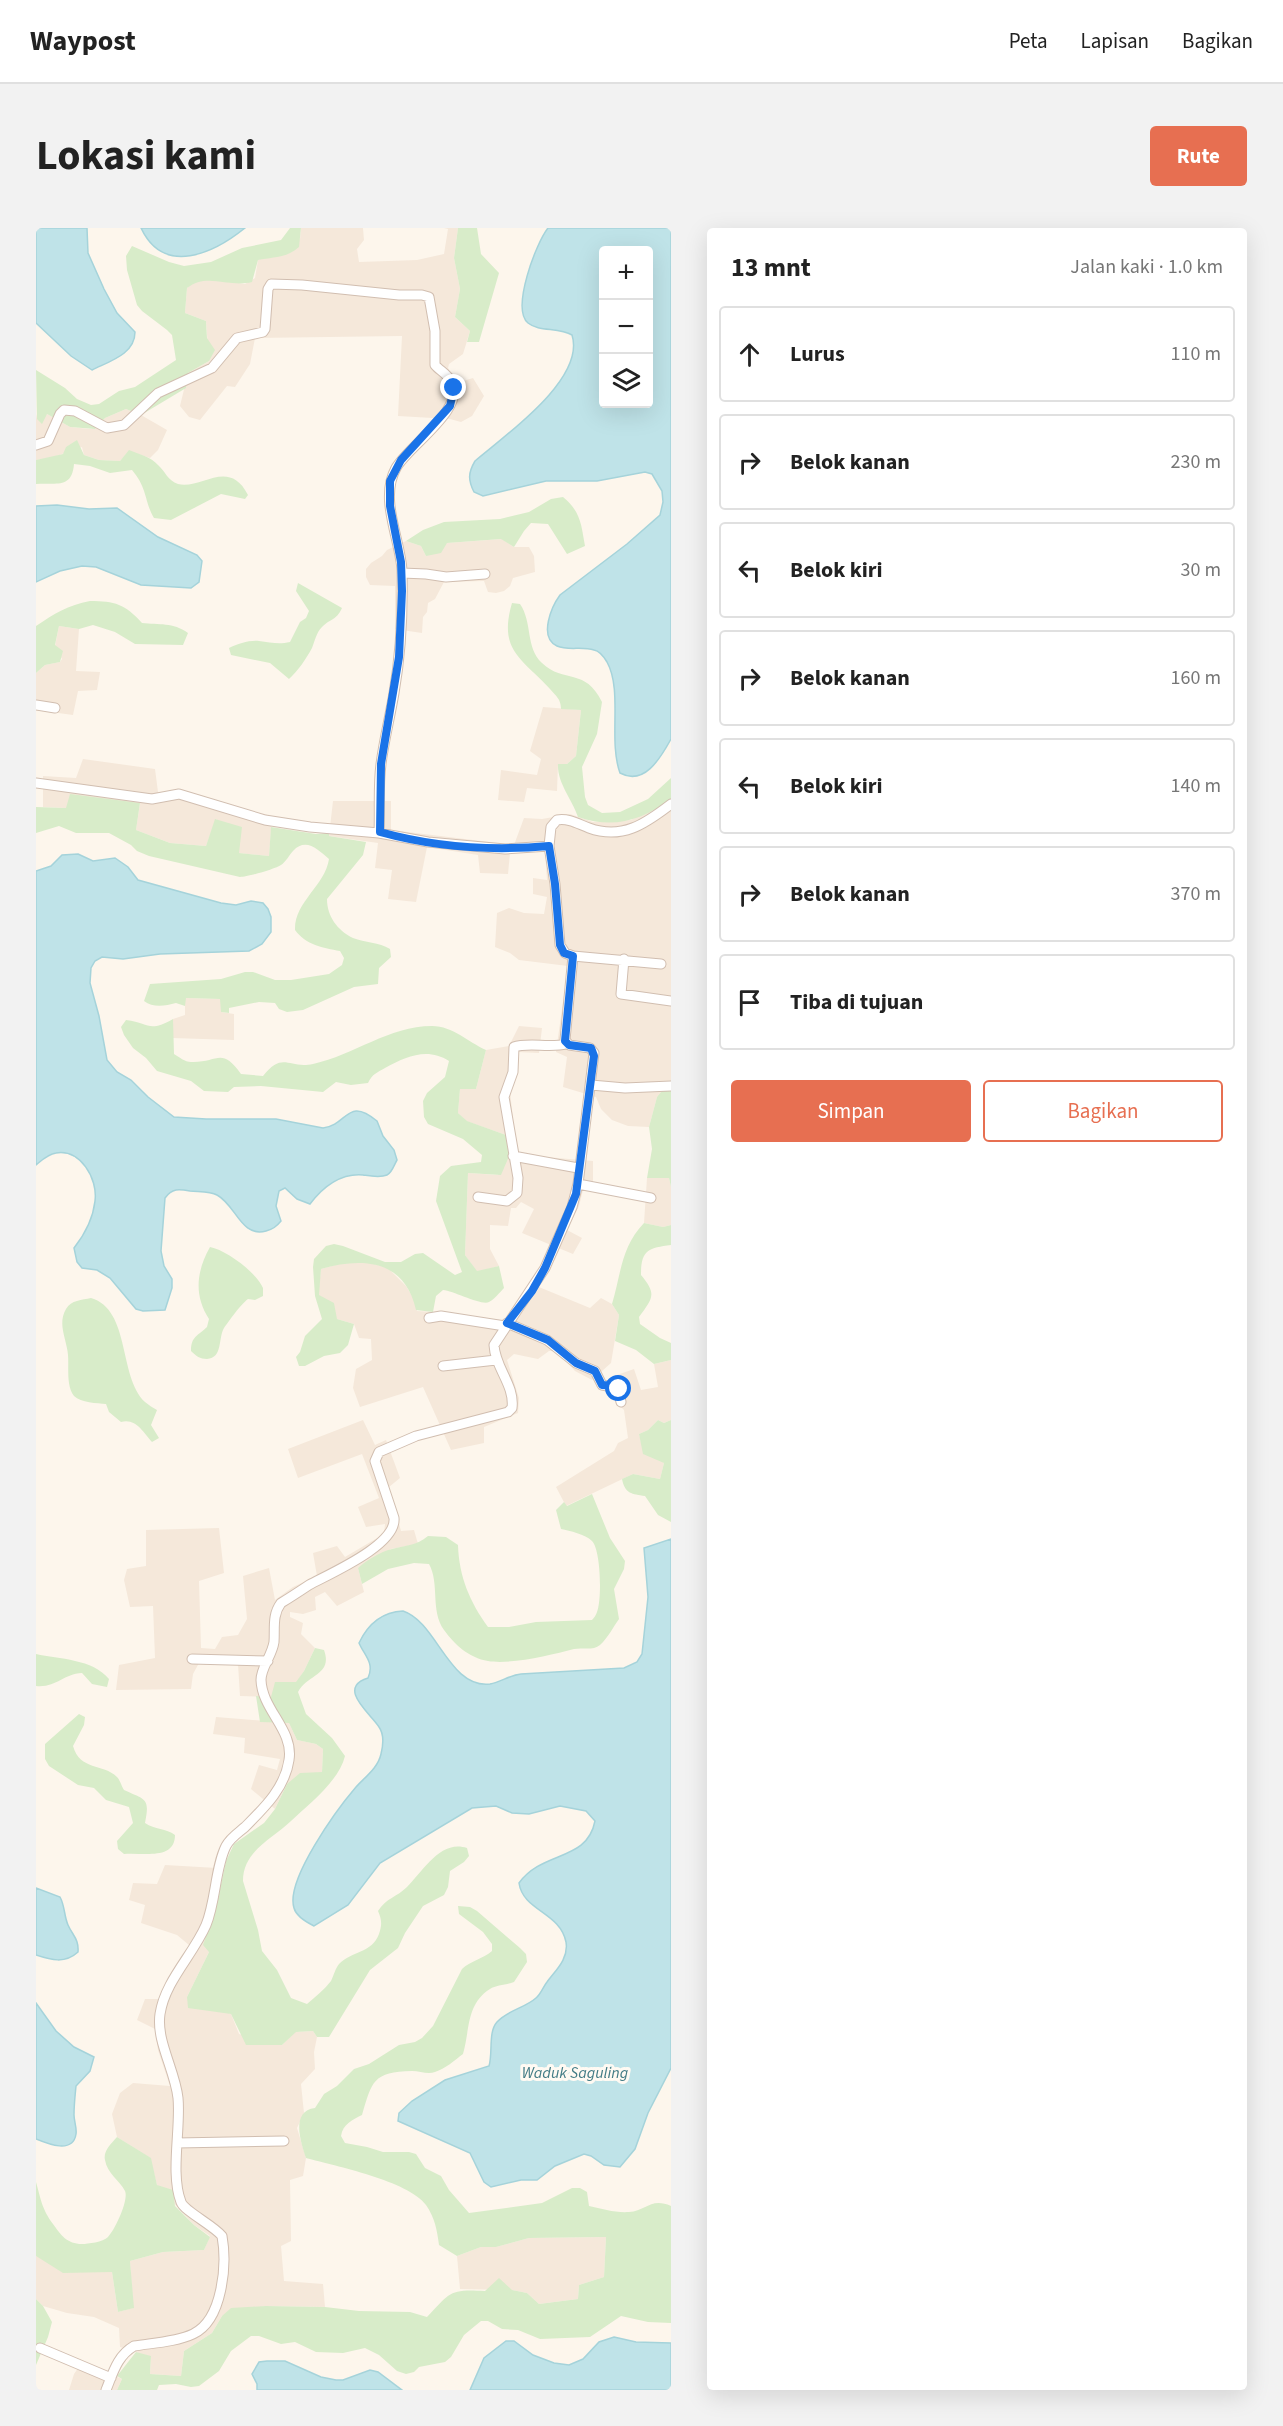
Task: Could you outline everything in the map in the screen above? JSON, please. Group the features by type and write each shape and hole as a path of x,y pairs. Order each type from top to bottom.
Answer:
{"street":[{"path":"36,445 48,441 64,410 75,411 106,428 124,425 158,393 212,368 237,338 263,332 268,289 271,284 399,295 426,295 431,301 433,312 435,365 451,381 454,388 453,398 445,414 401,460 390,481 390,506 399,545 402,573 399,657 381,764 380,832"},
{"path":"402,573 446,577 485,574"},
{"path":"36,705 55,708"},
{"path":"36,783 152,799 179,794 265,820 310,827 380,832 408,839 477,848 549,846"},
{"path":"661,964 573,956 564,953 560,945 549,846 550,827 557,819 568,820 604,832 621,832 652,818 671,804"},
{"path":"566,1044 573,956"},
{"path":"624,959 621,993 671,1001"},
{"path":"106,2390 117,2361 126,2351 134,2346 191,2335 201,2329 209,2320 221,2289 224,2266 222,2236 204,2219 185,2208 180,2201 177,2143 178,2100 160,2032 160,2013 172,1982 206,1925 227,1844 271,1801 287,1771 290,1749 287,1738 276,1721 263,1692 261,1679 273,1646 275,1613 281,1603 371,1550 387,1537 394,1526 394,1518 375,1461 380,1452 416,1436 511,1410 513,1405 511,1392 496,1360 494,1346 545,1268 572,1207 578,1184 578,1168 591,1085 592,1049 566,1044 550,1047 519,1045 514,1047 513,1072 504,1097 518,1185 515,1197 507,1201 478,1197"},
{"path":"591,1085 619,1088 671,1086"},
{"path":"513,1156 578,1168"},
{"path":"578,1184 651,1198"},
{"path":"429,1318 441,1316 506,1325 548,1340 576,1363 595,1371 602,1385 618,1388 621,1402"},
{"path":"443,1366 496,1360"},
{"path":"192,1659 268,1661"},
{"path":"177,2143 285,2141"},
{"path":"40,2348 111,2378"}],"shaded area":[{"path":"301,228 363,228 364,240 357,249 359,262 417,260 444,254 448,229 444,228 458,228 454,258 460,289 455,317 470,331 463,354 449,364 448,368 457,383 473,378 484,396 472,416 461,422 450,419 398,416 402,336 255,338 250,364 235,387 227,386 200,420 189,417 180,406 188,373 209,361 206,321 185,313 187,288 195,281 212,279 245,284 255,278 258,260 300,239"},
{"path":"126,409 167,430 158,450 150,458 129,451 120,461 99,460 84,455 82,447 51,458 36,460 36,414 37,419 47,414 70,427 95,429 105,418"},
{"path":"502,539 514,547 529,547 534,556 535,572 513,578 510,586 496,593 488,592 484,581 444,582 435,599 428,603 427,612 423,617 422,633 395,629 395,586 370,585 366,577 366,569 371,563 387,550 406,541 421,546 426,556 447,543"},
{"path":"59,626 79,629 76,671 100,672 97,690 78,691 73,715 36,710 36,673 45,665 60,662 62,659 55,646"},
{"path":"543,707 581,710 576,756 567,764 558,764 557,791 527,788 524,802 498,800 501,770 537,775 541,759 530,751"},
{"path":"83,759 155,769 158,792 171,792 272,817 269,856 238,853 216,819 206,846 170,843 136,830 140,803 66,808 43,807 43,776 76,778"},
{"path":"671,799 671,1090 657,1097 649,1127 628,1126 612,1120 601,1109 596,1097 563,1087 567,1057 556,1052 568,966 519,960 510,953 495,947 497,913 509,908 524,913 544,914 547,897 533,894 533,878 547,880 545,851 510,853 508,874 480,873 478,855 427,847 416,902 388,899 392,870 375,868 378,843 329,836 333,801 391,801 391,830 514,845 524,818 542,819 570,814 593,822 631,820"},
{"path":"185,998 221,999 221,1012 234,1014 234,1040 172,1038 173,1019 185,1015"},
{"path":"519,1026 542,1028 539,1053 517,1052 517,1070 510,1091 514,1129 506,1135 466,1121 458,1113 460,1088 476,1089 486,1050 509,1046"},
{"path":"510,1154 593,1161 593,1190 583,1190 579,1206 567,1230 582,1238 573,1254 522,1233 534,1209 521,1202 516,1208 511,1208 508,1226 490,1225 490,1249 499,1266 477,1272 465,1255 468,1173 498,1175"},
{"path":"647,1178 669,1178 671,1225 663,1227 644,1223"},
{"path":"346,1262 367,1262 388,1268 406,1286 414,1299 417,1311 450,1313 498,1322 508,1316 534,1285 590,1308 601,1298 612,1304 619,1315 611,1363 592,1380 575,1371 556,1351 549,1351 538,1359 514,1354 507,1360 519,1398 518,1413 484,1427 484,1443 451,1450 423,1387 360,1407 353,1388 356,1369 372,1360 371,1339 359,1338 354,1324 337,1319 318,1295 321,1269"},
{"path":"671,1360 671,1420 664,1423 658,1420 648,1430 639,1434 641,1442 664,1463 660,1479 633,1474 566,1506 556,1487 614,1451 618,1443 628,1438 624,1410 616,1402 612,1388 614,1376 634,1369 641,1390 658,1387 654,1364"},
{"path":"363,1420 375,1445 386,1440 400,1478 389,1487 401,1531 414,1530 418,1544 391,1549 358,1568 364,1592 337,1606 325,1592 315,1597 316,1610 303,1614 290,1612 290,1617 303,1623 301,1634 315,1648 296,1683 271,1697 240,1696 238,1664 199,1663 193,1674 191,1689 116,1690 119,1665 155,1658 153,1606 130,1607 124,1580 127,1569 146,1566 146,1530 219,1528 224,1573 199,1581 201,1648 215,1649 222,1637 238,1635 247,1619 243,1576 269,1568 275,1600 293,1587 317,1576 313,1553 337,1546 345,1557 384,1534 385,1524 366,1527 358,1507 379,1498 362,1454 298,1478 288,1449"},
{"path":"216,1717 289,1723 297,1740 316,1744 323,1749 322,1772 287,1784 275,1809 251,1789 259,1765 277,1770 280,1759 244,1753 245,1738 213,1734"},
{"path":"165,1865 217,1868 222,1877 211,1925 209,1952 187,1997 231,2014 239,2034 282,2045 295,2032 313,2031 317,2037 314,2052 315,2069 301,2084 304,2113 297,2128 306,2158 303,2176 290,2180 291,2241 281,2246 284,2281 323,2284 325,2307 266,2306 222,2316 212,2333 184,2351 181,2376 150,2374 151,2357 120,2347 119,2328 94,2317 43,2306 36,2299 36,2256 96,2271 112,2272 118,2312 133,2308 130,2261 163,2252 204,2250 210,2236 194,2225 157,2185 150,2158 117,2137 112,2114 120,2093 133,2083 170,2086 158,2050 155,2029 137,2020 145,1999 160,1999 189,1945 177,1935 141,1923 145,1905 129,1900 133,1883 157,1884"},
{"path":"606,2237 604,2277 579,2285 578,2299 539,2304 527,2293 512,2290 460,2289 457,2256 481,2247 496,2247 529,2238"},
{"path":"83,2361 122,2379 117,2390 69,2390 74,2374"}],"green space":[{"path":"290,228 301,228 299,247 285,255 258,260 252,282 202,281 187,288 185,313 206,321 207,338 215,350 209,361 188,373 186,388 141,415 126,409 105,418 95,429 70,427 47,414 42,424 37,419 36,370 65,388 77,399 91,405 99,404 119,391 135,387 176,360 172,335 137,305 127,270 126,256 132,246 184,266 211,262 242,248 281,240"},
{"path":"458,228 477,228 481,254 499,273 479,342 467,342 470,331 455,317 460,289 454,258"},
{"path":"77,440 84,455 99,460 120,461 129,450 152,460 172,481 178,484 187,485 224,476 240,484 248,495 245,499 221,494 171,520 154,518 141,483 132,470 110,473 90,466 74,464 73,472 66,481 56,484 36,484 36,460 63,454 66,447"},
{"path":"563,497 577,513 585,546 567,554 548,524 531,523 514,547 501,539 447,543 441,553 426,556 421,546 406,541 423,530 444,522 500,519 529,512 551,499"},
{"path":"298,583 342,608 320,629 310,652 292,676 289,679 270,663 231,655 229,648 247,642 290,642 300,622 306,618 309,611 296,591"},
{"path":"90,601 119,605 142,623 171,626 188,633 183,645 135,644 115,632 93,625 79,629 59,626 55,645 63,651 60,662 45,665 36,673 36,626 62,610"},
{"path":"512,603 520,604 524,611 533,650 542,663 558,673 589,684 602,702 597,734 582,767 588,805 602,813 620,812 648,799 671,778 671,799 649,813 626,821 591,821 578,817 562,784 558,764 567,764 576,756 581,710 561,709 556,696 515,652 508,632"},
{"path":"70,794 140,803 136,830 170,843 206,846 215,819 242,827 239,853 269,856 271,827 316,834 329,833 329,836 366,842 363,855 327,899 327,905 334,922 347,935 390,949 391,957 379,968 378,984 354,987 303,1010 287,1012 279,1009 275,1003 259,1002 229,1008 229,1013 221,1012 220,999 186,998 185,1006 176,1003 159,1006 144,1001 150,984 221,979 245,972 253,972 275,980 291,980 329,974 342,965 344,958 340,951 310,942 295,930 299,911 322,878 329,859 312,846 303,845 293,851 278,867 240,877 149,856 109,833 76,833 59,826 36,833 36,807 66,808"},
{"path":"173,1019 174,1054 191,1062 224,1058 229,1060 241,1074 263,1076 276,1064 286,1062 304,1065 328,1060 386,1036 416,1027 432,1026 447,1029 486,1050 476,1089 460,1089 458,1113 467,1121 506,1135 510,1154 501,1175 468,1173 465,1255 477,1271 499,1266 504,1288 493,1299 485,1303 443,1290 436,1296 433,1312 416,1310 410,1293 402,1281 392,1272 380,1266 352,1263 321,1269 319,1295 334,1303 337,1319 354,1324 348,1345 340,1353 324,1356 305,1366 299,1366 296,1357 305,1336 322,1319 315,1296 313,1267 314,1259 326,1246 334,1244 343,1246 385,1262 401,1262 415,1254 423,1253 455,1275 462,1272 436,1201 440,1176 451,1166 481,1162 482,1155 463,1139 428,1124 424,1117 423,1101 427,1093 445,1077 449,1061 433,1054 417,1055 401,1060 373,1075 368,1083 351,1085 336,1082 323,1092 261,1086 234,1087 228,1092 204,1091 191,1081 157,1071 133,1048 121,1027 126,1020 153,1026"},
{"path":"671,1090 671,1187 669,1178 647,1178 652,1149 649,1127 657,1097 662,1091"},
{"path":"644,1223 663,1227 671,1225 671,1245 651,1249 644,1255 641,1267 641,1275 649,1287 651,1296 639,1317 640,1324 671,1343 671,1360 654,1364 636,1350 615,1341 619,1315 612,1304 626,1251 636,1232"},
{"path":"210,1247 224,1252 254,1275 263,1288 263,1296 255,1300 248,1299 242,1305 224,1328 216,1355 207,1359 198,1357 191,1351 191,1346 194,1339 207,1327 209,1319 201,1302 199,1284 202,1266"},
{"path":"91,1298 104,1305 113,1316 137,1391 145,1402 157,1410 151,1425 159,1438 152,1442 135,1424 121,1422 109,1412 106,1404 81,1400 71,1392 68,1355 62,1326 63,1315 71,1304"},
{"path":"658,1420 664,1423 671,1420 671,1522 658,1515 645,1496 633,1494 627,1490 622,1479 633,1474 660,1479 664,1463 643,1454 639,1434 648,1430"},
{"path":"592,1494 610,1538 625,1561 624,1569 614,1589 619,1619 606,1639 597,1647 574,1649 519,1661 488,1661 463,1650 444,1630 437,1614 434,1580 429,1564 414,1563 388,1569 362,1584 358,1568 365,1562 387,1550 415,1543 428,1536 446,1537 458,1545 467,1589 488,1627 592,1620 597,1612 600,1597 599,1564 595,1546 585,1536 561,1529 556,1510 564,1502 567,1506"},
{"path":"315,1648 324,1650 325,1665 298,1692 306,1714 332,1738 345,1756 337,1774 322,1792 253,1854 244,1871 243,1881 262,1951 277,1970 291,1998 307,2004 331,1981 339,1964 372,1945 381,1928 378,1911 384,1903 407,1887 433,1858 449,1848 458,1846 467,1848 469,1856 450,1871 448,1887 444,1895 423,1906 398,1948 370,1970 329,2037 317,2037 313,2031 296,2032 282,2045 246,2045 231,2014 188,2008 187,1997 209,1952 203,1945 216,1908 226,1861 234,1844 264,1823 275,1809 287,1784 300,1773 322,1772 323,1749 316,1744 297,1740 289,1723 260,1722 256,1696 271,1697 275,1682 296,1682"},
{"path":"36,1654 94,1667 109,1679 107,1687 92,1684 82,1673 49,1685 36,1686"},
{"path":"79,1714 85,1717 84,1725 73,1746 76,1754 86,1763 111,1773 118,1778 124,1790 145,1801 147,1809 145,1823 175,1835 170,1849 156,1853 124,1854 118,1849 117,1841 133,1823 129,1807 106,1800 94,1788 78,1785 49,1766 45,1759 45,1744"},
{"path":"458,1906 470,1907 477,1911 526,1954 527,1962 514,1982 492,1988 477,2002 470,2018 463,2054 446,2067 432,2073 412,2071 382,2076 372,2086 362,2115 346,2125 341,2136 345,2143 383,2152 416,2154 425,2168 441,2176 449,2190 469,2213 542,2203 572,2188 580,2188 587,2192 589,2206 619,2212 635,2211 658,2203 671,2206 671,2323 648,2322 621,2316 590,2337 540,2339 518,2330 502,2329 488,2321 481,2321 464,2335 451,2357 445,2362 419,2367 414,2372 406,2374 397,2371 379,2355 365,2348 343,2353 316,2352 295,2342 281,2344 259,2336 251,2336 231,2351 219,2371 199,2386 176,2384 159,2385 157,2390 117,2390 122,2379 117,2376 136,2352 151,2356 150,2374 181,2376 184,2351 212,2333 222,2316 231,2308 325,2307 359,2311 410,2312 427,2317 446,2297 457,2292 485,2291 499,2278 512,2290 527,2293 539,2304 578,2299 579,2285 604,2277 606,2237 529,2238 496,2247 481,2247 457,2256 439,2245 432,2215 417,2196 388,2182 306,2158 299,2129 302,2115 307,2110 315,2108 324,2094 337,2086 354,2069 369,2064 399,2045 422,2038 433,2026 462,1969 492,1951 492,1944 483,1932 459,1914"},
{"path":"117,2137 151,2158 157,2185 173,2190 175,2206 210,2237 204,2250 163,2252 130,2261 134,2308 118,2312 112,2272 63,2273 36,2256 36,2182 46,2214 68,2241 77,2244 92,2243 106,2239 111,2233 121,2215 126,2195 123,2187 108,2169 105,2160 106,2151"},
{"path":"36,2299 52,2322 36,2365"}],"water":[{"path":"36,228 87,228 88,253 104,289 117,313 135,332 131,346 114,360 92,370 71,356 36,323"},
{"path":"141,228 245,228 205,252 190,256 176,256 163,252 151,243"},
{"path":"548,228 671,228 671,739 656,762 637,776 620,773 615,746 614,687 607,662 602,654 596,651 557,646 551,642 547,629 553,606 560,595 627,544 660,515 663,502 662,491 652,474 645,472 597,481 546,481 483,496 474,492 470,480 471,469 475,461 522,422 555,388 567,370 573,352 572,335 533,326 523,316 522,304 527,276 537,247"},
{"path":"57,505 89,509 117,508 158,537 197,555 202,561 199,582 191,588 141,585 96,567 82,566 60,571 36,582 36,506"},
{"path":"78,854 93,861 115,858 128,867 138,880 221,903 236,905 251,901 263,903 271,917 271,932 262,944 249,951 160,954 123,959 102,957 95,961 91,968 90,983 107,1060 117,1072 131,1080 174,1117 276,1119 323,1128 331,1126 353,1111 359,1111 377,1121 383,1136 394,1150 397,1160 387,1175 347,1176 333,1182 310,1204 297,1199 285,1188 279,1191 276,1206 281,1221 274,1228 266,1231 250,1230 217,1195 179,1190 170,1192 165,1198 161,1251 164,1266 172,1279 172,1288 165,1310 136,1309 110,1278 97,1270 82,1268 77,1262 74,1248 88,1226 95,1201 94,1183 80,1160 65,1153 56,1153 36,1165 36,871 51,866 62,855"},
{"name":"Waduk Saguling","path":"671,1539 671,2068 648,2113 635,2149 620,2167 604,2165 584,2154 555,2166 537,2180 521,2180 491,2187 484,2182 470,2153 398,2121 399,2113 412,2101 445,2080 489,2066 494,2026 506,2015 536,1998 561,1964 566,1948 562,1932 557,1924 527,1900 519,1883 540,1865 574,1850 583,1843 590,1834 595,1821 586,1811 560,1806 529,1814 512,1813 496,1806 472,1808 380,1863 348,1905 314,1926 302,1918 294,1908 293,1896 305,1863 337,1811 377,1764 382,1751 381,1730 355,1694 355,1688 359,1682 368,1678 370,1673 368,1659 359,1643 376,1620 388,1614 403,1611 425,1628 453,1666 476,1683 490,1684 521,1674 624,1668 637,1662 642,1654 648,1597 644,1548"},
{"path":"36,1888 60,1897 67,1922 78,1944 78,1952 73,1956 58,1960 36,1955"},
{"path":"36,2003 56,2031 74,2047 94,2057 90,2071 76,2086 74,2115 76,2134 74,2140 65,2146 53,2145 36,2139"},
{"path":"614,2337 636,2342 671,2343 671,2390 470,2390 484,2358 506,2341 514,2341 533,2355 554,2363 569,2365 583,2359 599,2342"},
{"path":"285,2361 321,2377 336,2380 343,2380 370,2370 378,2372 402,2390 257,2390 252,2374 259,2362"}],"route":[{"path":"454,388 453,398 445,414 401,460 390,481 390,506 399,545 402,591 399,657 381,764 380,832 408,839 477,848 549,846 553,861 561,950 573,956 565,1041 569,1045 591,1048 594,1056 589,1105 581,1142 578,1184 572,1207 545,1268 532,1291 507,1323 548,1340 568,1354 576,1363 595,1371 602,1385 617,1386 619,1389"}]}
